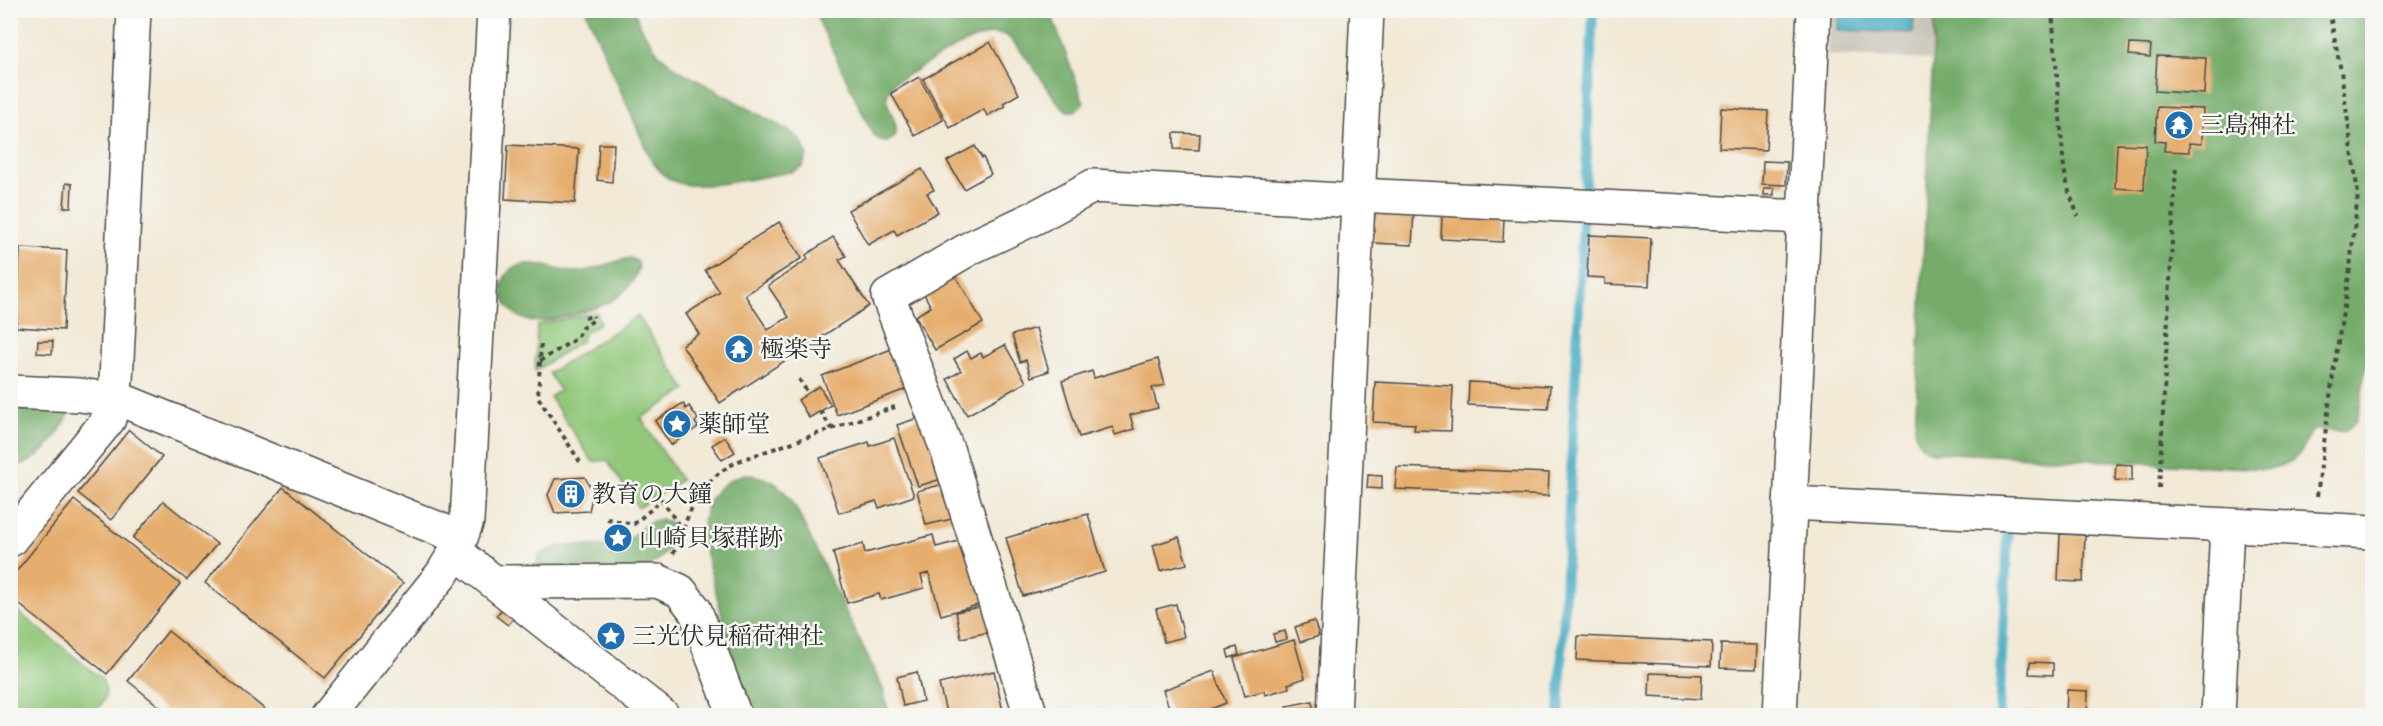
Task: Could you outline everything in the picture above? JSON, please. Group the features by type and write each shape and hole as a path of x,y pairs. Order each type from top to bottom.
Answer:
{"street":[{"path":"10,540 109,418 116,380 134,10"},
{"path":"328,716 442,574 458,545 467,520 494,10"},
{"path":"1334,716 1367,10"},
{"path":"1780,716 1814,10"},
{"path":"1030,716 948,452 888,296 972,247 1036,218 1093,186 1804,217"},
{"path":"10,392 80,395 124,401 458,545 494,582 663,716"},
{"path":"1790,503 2373,532"},
{"path":"2218,716 2227,525"},
{"path":"494,582 634,580 661,582 680,591 695,610 735,716"}],"path":[{"path":"2052,10 2064,169 2078,216"},
{"path":"2313,529 2334,367 2349,276 2358,194 2341,71 2329,10"},
{"path":"2157,522 2176,166"},
{"path":"540,361 577,338 582,328 594,320 593,316 585,318"},
{"path":"541,344 538,397 580,462"},
{"path":"799,379 808,393"},
{"path":"661,582 696,497 708,481 723,469 927,396"},
{"path":"820,411 832,429"},
{"path":"607,519 634,524 662,500 682,531"}],"shaded area":[{"path":"1830,11 1935,11 1933,60 1827,55"}],"green space":[{"path":"586,11 634,11 643,31 658,53 677,69 791,132 801,141 807,154 803,166 791,172 718,184 690,185 666,177 651,160"},
{"path":"814,11 1050,11 1084,103 1076,111 1067,111 1058,103 1013,42 1007,36 997,33 969,41 952,49 897,81 887,96 895,122 895,137 887,142 878,139 872,133"},
{"path":"1935,11 2372,11 2372,349 2365,369 2360,407 2353,426 2342,431 2313,430 2297,456 2285,464 2269,469 1933,452 1923,447 1915,431"},
{"path":"630,258 637,261 639,266 628,288 609,302 587,311 536,322 527,320 512,311 503,295 504,278 509,271 518,266 532,264 577,272"},
{"path":"597,312 600,323 585,332 581,341 535,371 537,325"},
{"path":"638,316 686,390 641,418 681,480 638,508 607,460 593,462 550,397 560,390 549,373"},
{"path":"10,402 64,408 68,416 45,449 37,457 20,465 11,465"},
{"path":"745,474 773,482 793,502 883,689 889,715 748,715 702,539 704,516 711,498 724,484"},
{"path":"661,519 670,522 672,538 670,545 662,557 643,569 536,566 539,555 549,550 568,546 617,544 629,539 648,524"},
{"path":"11,606 101,678 106,689 105,698 93,715 11,715"}],"water":[{"path":"1839,11 1914,11 1913,33 1838,30"}],"building":[{"path":"990,42 1019,94 1003,103 1005,106 987,116 984,109 950,128 923,79"},
{"path":"2130,44 2151,45 2150,57 2129,55"},
{"path":"2157,56 2206,58 2204,94 2155,91"},
{"path":"919,77 943,120 915,136 891,93"},
{"name":"三島神社","path":"2157,107 2203,109 2202,144 2189,143 2189,152 2164,151 2165,142 2155,141"},
{"path":"1721,108 1768,111 1766,150 1719,148"},
{"path":"1174,133 1200,134 1199,150 1174,149"},
{"path":"599,144 614,144 612,182 597,180"},
{"path":"2117,144 2146,145 2144,190 2115,188"},
{"path":"508,145 579,149 575,203 505,199"},
{"path":"975,146 991,174 964,189 947,161"},
{"path":"1763,161 1787,162 1786,185 1762,184"},
{"path":"922,169 934,190 927,193 938,212 897,235 894,230 868,245 848,210"},
{"path":"66,183 72,184 71,207 64,207"},
{"path":"1764,188 1774,188 1774,195 1764,195"},
{"path":"1375,210 1414,211 1412,245 1373,243"},
{"path":"1442,215 1504,218 1503,242 1441,239"},
{"path":"779,222 802,258 745,295 768,330 789,317 768,286 808,259 806,255 833,237 846,256 839,260 869,306 720,403 682,345 699,334 686,314 720,292 705,270"},
{"path":"1589,235 1651,238 1649,286 1605,284 1605,278 1587,277"},
{"path":"20,248 67,250 63,330 16,327"},
{"path":"956,276 983,323 935,350 915,316 931,307 924,294"},
{"path":"1036,328 1049,371 1031,377 1026,360 1020,362 1012,335"},
{"path":"38,341 53,341 52,354 37,353"},
{"path":"1005,345 1026,382 967,415 947,379 961,371 954,359 967,351 971,358 981,353 983,357"},
{"path":"894,348 909,388 837,415 822,376"},
{"path":"1158,359 1165,385 1152,388 1158,408 1130,415 1134,429 1115,435 1113,427 1079,437 1062,381 1092,371 1094,378"},
{"path":"1375,382 1453,386 1451,431 1414,430 1415,424 1373,422"},
{"path":"1469,382 1550,386 1548,409 1468,405"},
{"path":"819,386 831,405 809,418 798,400"},
{"path":"683,403 686,409 689,406 698,419 695,422 698,427 671,445 655,421"},
{"path":"924,416 945,478 918,486 897,425"},
{"path":"129,430 162,457 111,520 78,493"},
{"path":"725,437 735,452 722,460 712,445"},
{"path":"894,438 914,496 879,508 876,501 839,513 820,458 869,442 870,446"},
{"path":"2116,464 2132,465 2132,481 2115,480"},
{"path":"1397,467 1549,473 1548,496 1395,489"},
{"path":"1368,475 1382,476 1382,489 1367,488"},
{"name":"教育の大鐘","path":"585,477 593,493 589,511 555,513 548,495 555,479"},
{"path":"948,483 956,518 926,525 917,491"},
{"path":"283,487 403,583 325,678 205,583"},
{"path":"74,500 180,584 107,674 10,597 10,579"},
{"path":"163,501 217,544 187,580 133,538"},
{"path":"1088,514 1105,572 1023,596 1006,538"},
{"path":"2060,534 2085,535 2083,582 2058,581"},
{"path":"933,535 936,547 963,540 985,603 941,615 929,573 921,575 924,588 881,600 879,594 847,603 833,552 863,544 865,553"},
{"path":"1179,537 1187,564 1160,571 1153,545"},
{"path":"1176,604 1184,637 1164,642 1156,609"},
{"path":"985,606 990,632 961,638 956,612"},
{"path":"503,608 515,617 508,625 496,616"},
{"path":"1314,621 1319,636 1300,642 1295,627"},
{"path":"615,625 623,639 608,647 600,634"},
{"path":"168,631 273,716 171,716 128,681"},
{"path":"1285,631 1287,639 1275,642 1273,634"},
{"path":"1578,636 1712,642 1711,666 1577,660"},
{"path":"1294,640 1305,678 1288,684 1289,688 1265,695 1264,691 1245,696 1234,658"},
{"path":"1721,644 1757,645 1756,669 1720,668"},
{"path":"1237,647 1239,655 1229,658 1227,650"},
{"path":"2030,662 2053,663 2053,675 2029,674"},
{"path":"994,671 1004,716 947,716 939,684"},
{"path":"1214,671 1226,703 1211,709 1213,716 1172,716 1163,690"},
{"path":"917,672 923,701 903,706 897,677"},
{"path":"1650,673 1702,675 1701,699 1649,696"},
{"path":"2067,690 2088,691 2087,716 2066,716"},
{"path":"1312,701 1314,713 1289,716 1287,706"},
{"path":"2029,710 2045,711 2045,716 2029,716"}],"waterway":[{"path":"1585,191 1593,10"},
{"path":"1559,716 1583,221"},
{"path":"1999,716 2008,529"}],"place":[{"name":"三島神社","path":"2179,125"},
{"name":"極楽寺","path":"739,349"},
{"name":"薬師堂","path":"677,424"},
{"name":"教育の大鐘","path":"571,494"},
{"name":"山崎貝塚群跡","path":"618,538"},
{"name":"三光伏見稲荷神社","path":"611,636"}]}
